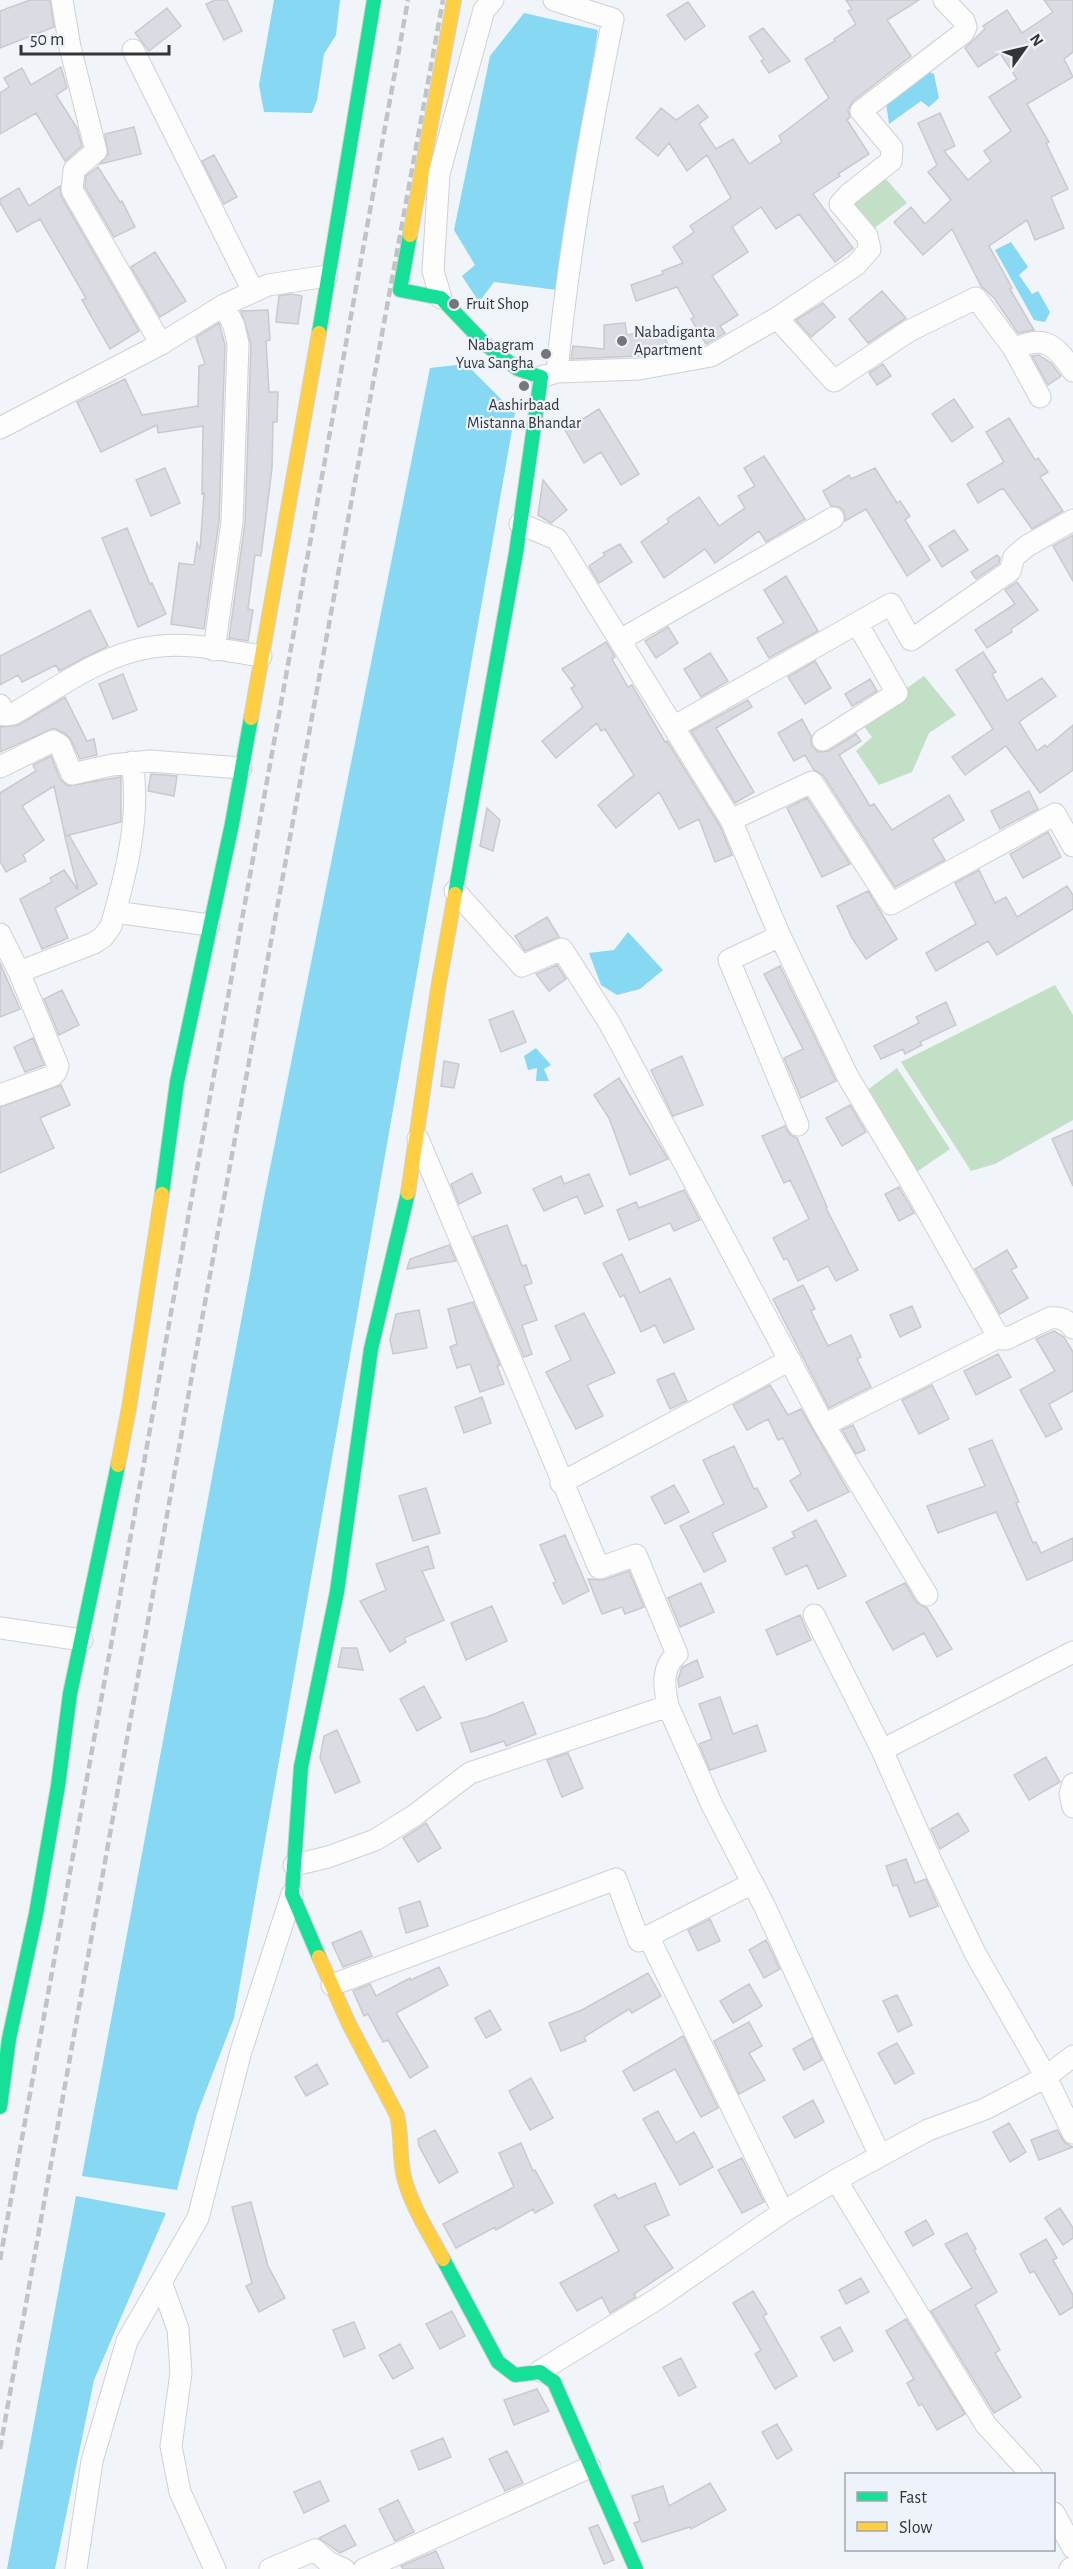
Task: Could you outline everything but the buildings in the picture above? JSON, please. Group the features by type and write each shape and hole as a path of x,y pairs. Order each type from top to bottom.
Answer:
{"street":[{"path":"63,0 70,47 96,152 74,170 72,190 161,344"},
{"path":"0,2107 9,2039 36,1914 58,1786 70,1694 129,1408 156,1243 177,1082 232,824 313,367 374,0"},
{"path":"441,298 400,290 454,0"},
{"path":"494,0 484,10 439,174 433,271 441,298 485,344 518,369 549,374 639,369 711,356 777,318 864,258 870,249 867,236 840,204 849,194 891,161 892,148 861,111 963,33 966,27 964,21 944,0"},
{"path":"76,2569 92,2461 127,2341 198,2218 241,2051 292,1894 300,1767 337,1592 371,1349 410,1186 438,989 455,891 549,374 592,121 613,19 555,0"},
{"path":"133,50 253,291"},
{"path":"0,428 161,344 224,305 253,291 268,285 327,276"},
{"path":"777,318 834,381 909,332 976,298 1014,349 1040,398"},
{"path":"214,650 232,522 237,368 236,335 224,305"},
{"path":"1014,349 1028,342 1042,342 1062,355 1073,370"},
{"path":"620,640 833,518"},
{"path":"675,726 891,604 910,640 1010,571 1014,557 1027,546 1073,520"},
{"path":"520,524 557,539 675,726 731,820 780,936 848,1077 914,1187 999,1337"},
{"path":"823,740 897,693 857,623"},
{"path":"0,705 5,715 13,714 96,666 124,653 153,646 182,645 261,656"},
{"path":"0,767 53,741 60,745 72,774 132,762 174,762 241,768"},
{"path":"19,972 94,943 103,937 111,926 136,813 136,787 132,762"},
{"path":"731,820 812,782 891,904 1055,814 1073,846"},
{"path":"455,891 522,966 562,949 610,1024 824,1425 927,1595"},
{"path":"115,912 209,925"},
{"path":"0,934 19,972 58,1066 52,1076 0,1095"},
{"path":"780,936 729,960 798,1125"},
{"path":"418,1139 561,1483 599,1568 636,1555 677,1654 668,1663 666,1674 664,1686 668,1706 712,1804 753,1883 880,2156"},
{"path":"824,1425 999,1337 1006,1339 1015,1336 1050,1318 1065,1319 1073,1328"},
{"path":"561,1483 790,1360"},
{"path":"814,1615 882,1749 930,1860 975,1953 1046,2077 1073,2133"},
{"path":"0,1628 82,1640"},
{"path":"882,1749 1073,1652"},
{"path":"294,1865 328,1857 375,1840 415,1815 470,1773 668,1706"},
{"path":"1073,1784 1070,1794 1073,1807"},
{"path":"332,1985 616,1879 639,1941 753,1883"},
{"path":"292,1894 349,2024 397,2115 401,2131 404,2176 417,2210 498,2362 510,2375 520,2377 540,2371 657,2299 783,2212 836,2180 928,2130 985,2109 1046,2077 1073,2056"},
{"path":"648,1936 783,2212"},
{"path":"836,2180 986,2425 1029,2473"},
{"path":"161,2282 178,2329 181,2373 171,2446 180,2492 215,2569"},
{"path":"540,2371 547,2374 554,2382 636,2569"},
{"path":"364,2569 590,2467"},
{"path":"1055,2516 1073,2548"},
{"path":"270,2569 315,2550 328,2562 344,2569"}],"green space":[{"path":"878,170 907,203 868,233 843,204"},
{"path":"924,676 956,715 929,733 912,772 879,785 856,751 872,737 860,721"},
{"path":"1055,985 1073,1015 1073,1120 995,1164 971,1171 901,1062"},
{"path":"897,1068 950,1149 915,1173 866,1091"}],"water":[{"path":"274,0 340,0 336,35 324,54 317,100 312,113 264,112 259,85"},
{"path":"524,13 598,30 557,290 494,282 479,302 462,276 475,265 454,230 490,56"},
{"path":"924,69 934,74 939,98 929,107 921,101 889,124 885,95"},
{"path":"1011,242 1028,267 1019,275 1032,294 1038,291 1050,312 1045,322 1034,320 995,250"},
{"path":"466,364 515,413 234,2018 197,2114 177,2190 82,2176 264,1198 430,368"},
{"path":"628,932 663,970 640,989 617,995 601,985 589,953 614,950"},
{"path":"536,1048 551,1065 544,1069 549,1081 536,1081 537,1068 528,1070 524,1056"},
{"path":"76,2196 166,2213 94,2380 55,2569 7,2569"}],"railway":[{"path":"0,2260 408,0"},
{"path":"0,2449 204,1308 443,0"}],"traffic: fast":[{"path":"319,333 374,0"},
{"path":"410,235 400,290 441,298 485,344 518,369 541,377 516,553 455,894"},
{"path":"162,1194 177,1082 232,824 251,718"},
{"path":"319,1957 292,1894 301,1767 337,1592 371,1349 408,1193"},
{"path":"0,2107 9,2039 36,1914 58,1786 70,1694 118,1465"},
{"path":"443,2259 498,2362 515,2375 540,2372 554,2382 636,2569"}],"traffic: slow":[{"path":"410,235 454,0"},
{"path":"251,718 319,333"},
{"path":"408,1193 438,989 455,894"},
{"path":"118,1465 162,1194"},
{"path":"319,1957 349,2024 397,2115 402,2169 407,2187 443,2259"}],"place":[{"name":"Fruit Shop","path":"454,304"},
{"name":"Nabadiganta Apartment","path":"622,341"},
{"name":"Nabagram Yuva Sangha","path":"546,354"},
{"name":"Aashirbaad Mistanna Bhandar","path":"524,386"}]}
